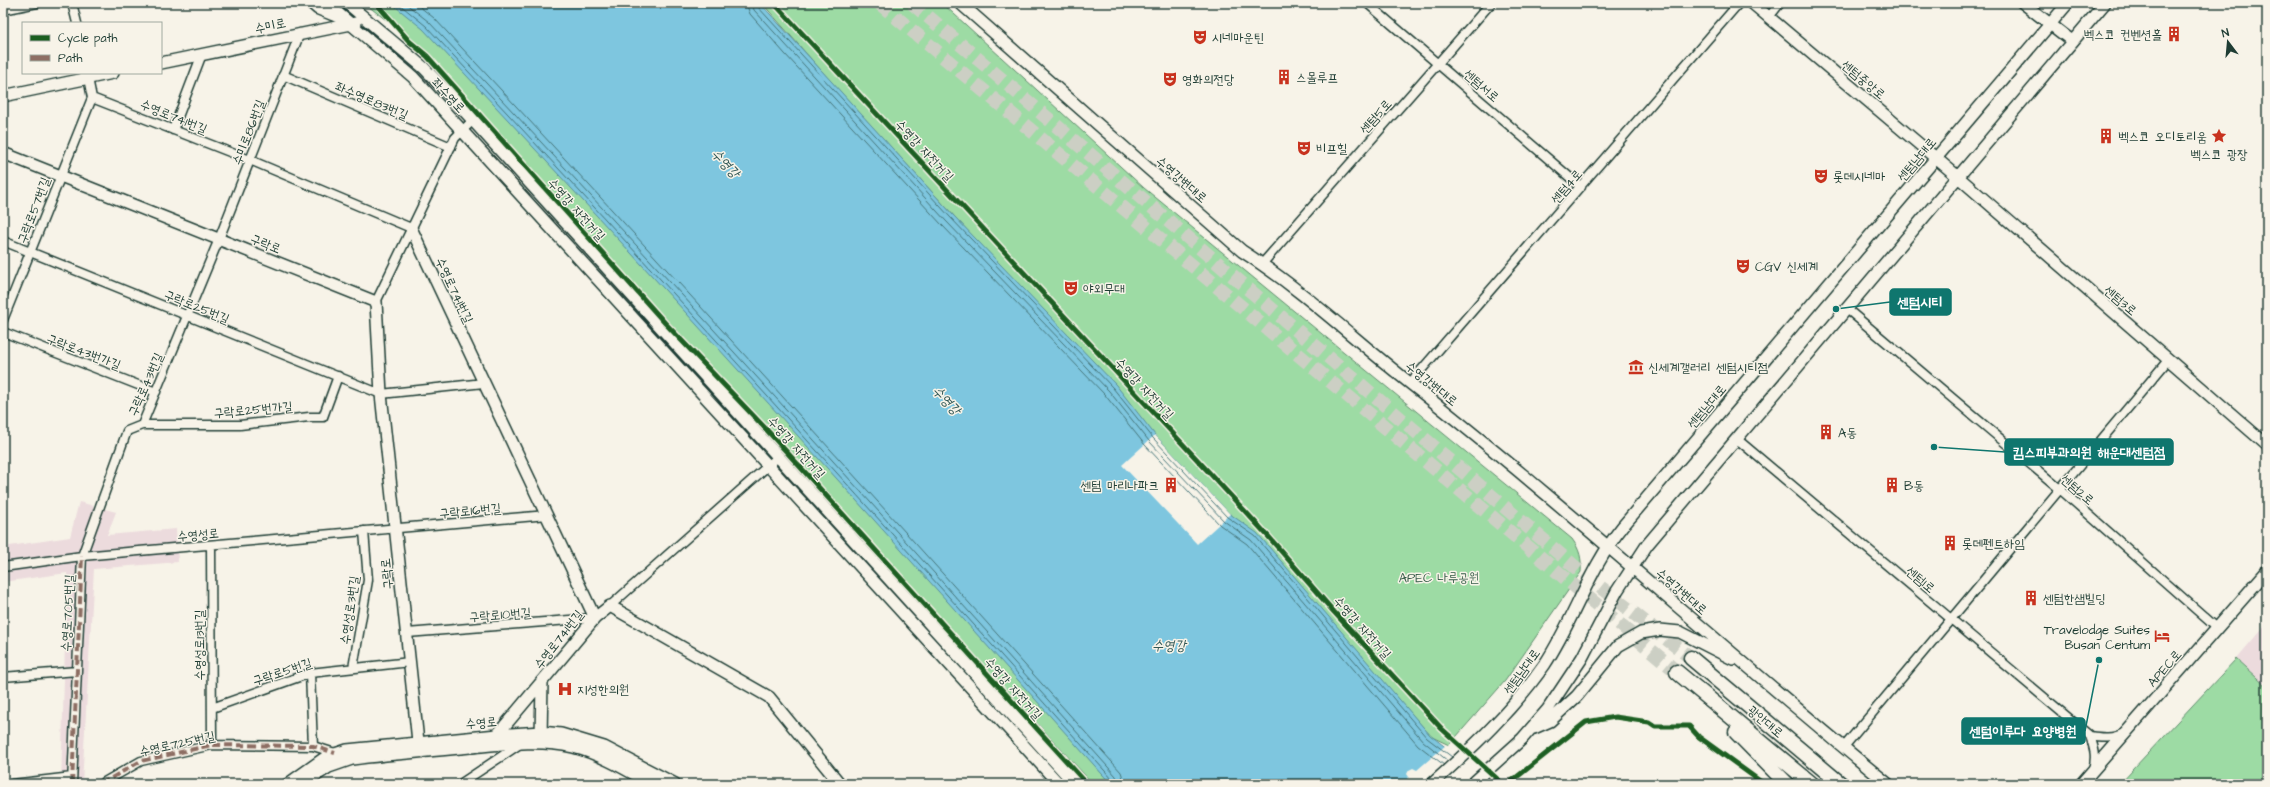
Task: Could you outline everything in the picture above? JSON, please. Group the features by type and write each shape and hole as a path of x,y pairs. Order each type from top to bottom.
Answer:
{"highway":[{"name":"광안대로","path":"1691,658 1841,784"},
{"name":"광안대로","path":"1787,784 1682,676 1812,784"}],"main road":[{"name":"좌수영로","path":"326,3 413,77 476,144 1060,784"},
{"name":"좌수영로","path":"347,3 424,68 779,456 1075,784"},
{"name":"수영강변대로","path":"960,3 1242,251 1283,278 1631,566 1843,748 1888,784"},
{"name":"센텀중앙로","path":"1752,3 1957,176"},
{"path":"2023,3 2072,41"},
{"name":"센텀남대로","path":"1432,784 1476,744 1513,706 1545,664 1607,546 2068,3"},
{"path":"1472,784 1531,729 1548,709 1582,658 1631,566 1647,545 1847,309 1957,176 2106,3"},
{"name":"수미로","path":"162,63 368,20"},
{"path":"3,96 88,76 105,74"},
{"name":"구락로","path":"3,153 376,302 381,394 419,747"},
{"name":"센텀3로","path":"1957,176 2267,445"},
{"name":"수영로741번길","path":"411,228 595,618 497,734"},
{"name":"APEC로","path":"2081,784 2267,571"},
{"path":"595,618 610,606 769,697 840,784"},
{"path":"1531,729 1550,721 1577,696 1618,646 1641,633 1660,630 1680,632 1750,667"},
{"name":"수영로741번길","path":"541,738 542,681"},
{"name":"수영로","path":"303,784 329,766 340,762 497,734 541,738 572,736 604,747 674,784"},
{"name":"수영로","path":"288,784 316,763 335,753 363,747 520,744 541,738 582,750 610,761 652,784"}],"street":[{"path":"3,10 37,3"},
{"path":"72,3 77,22"},
{"path":"309,3 317,10 352,24"},
{"name":"센텀서로","path":"1367,3 1439,63 1581,187"},
{"name":"센텀5로","path":"1262,264 1491,3"},
{"name":"센텀4로","path":"1410,383 1581,187 1738,3"},
{"path":"1769,17 1780,3"},
{"name":"수미로86번길","path":"219,239 300,34"},
{"path":"173,130 202,54"},
{"name":"좌수영로83번길","path":"283,75 451,147"},
{"path":"59,175 92,98 88,76"},
{"name":"수영로741번길","path":"92,98 250,160 411,228"},
{"path":"376,302 451,147 462,130 472,121"},
{"name":"구락로57번길","path":"3,320 59,175"},
{"name":"구락로43번길","path":"82,556 127,431 142,425 219,239"},
{"name":"구락로25번길","path":"3,241 381,394"},
{"name":"센텀2로","path":"1847,309 2061,490 2217,628"},
{"name":"구락로43번가길","path":"3,332 156,392"},
{"path":"1843,748 2061,490 2169,359"},
{"name":"구락로25번가길","path":"142,425 240,425 309,417 323,417 338,376"},
{"path":"381,394 484,383"},
{"name":"센텀1로","path":"1737,439 2090,736"},
{"path":"610,606 779,456"},
{"name":"구락로16번길","path":"396,529 547,515"},
{"name":"수영성로","path":"3,567 82,556 396,529"},
{"name":"수영성로3번길","path":"353,668 368,580 364,531"},
{"name":"수영성로13번길","path":"211,545 212,745"},
{"name":"수영로705번길","path":"72,781 82,556"},
{"name":"구락로10번길","path":"407,633 595,618"},
{"name":"구락로5번길","path":"212,708 310,673 410,662"},
{"name":"수영로705번길","path":"3,676 77,671"},
{"path":"310,673 313,746"},
{"path":"2092,772 2096,760 2094,747 2090,736 2103,738 2118,736 2128,731"},
{"path":"460,784 520,744"},
{"name":"수영로725번길","path":"101,784 141,761 212,745 313,746 335,753"},
{"path":"12,784 72,781"}],"shaded area":[{"path":"79,502 116,512 107,535 176,529 178,562 94,569 82,784 61,784 67,573 3,582 3,547 70,537"},
{"path":"2267,623 2267,687 2236,659"}],"green space":[{"path":"364,3 405,3 1123,784 1093,784 534,175 425,50"},
{"name":"APEC 나루공원","path":"762,3 942,3 1144,188 1572,539 1580,555 1581,572 1505,681 1449,745 1432,737 833,84"},
{"path":"2236,659 2267,687 2267,784 2119,784"}],"water":[{"name":"수영강","path":"391,3 760,3 953,215 1116,385 1155,435 1230,514 1257,533 1430,735 1493,784 1111,784 855,499 597,216 423,29"}],"pier":[{"name":"센텀 마리나파크","path":"1155,435 1230,514 1197,544 1122,465"},
{"path":"1446,745 1495,784 1402,784 1409,777 1407,774 1409,770 1413,768 1417,770"}],"tunnel":[{"path":"879,3 1677,672"},
{"path":"912,3 1581,572 1691,658"}],"marked path":[{"path":"72,784 82,556"},
{"path":"101,784 141,761 212,745 313,746 335,753"}],"cycle path":[{"name":"수영강 자전거길","path":"376,3 409,41 427,56 665,323 765,428 1087,784"},
{"name":"수영강 자전거길","path":"774,3 1268,536 1334,612 1442,729 1503,784"},
{"path":"1508,784 1586,722 1615,717 1649,722 1655,726 1689,726 1699,737 1764,784"}],"place":[{"name":"벡스코 컨벤션홀","path":"2174,34"},
{"name":"시네마운틴","path":"1200,37"},
{"name":"스몰루프","path":"1284,77"},
{"name":"영화의전당","path":"1170,79"},
{"name":"벡스코 오디토리움","path":"2106,136"},
{"name":"벡스코 광장","path":"2219,136"},
{"name":"비프힐","path":"1304,148"},
{"name":"롯데시네마","path":"1821,176"},
{"name":"CGV 신세계","path":"1743,266"},
{"name":"야외무대","path":"1071,288"},
{"name":"센텀시티","path":"1836,309"},
{"name":"신세계갤러리 센텀시티점","path":"1636,367"},
{"name":"A동","path":"1826,432"},
{"name":"킴스피부과의원 해운대센텀점","path":"1934,447"},
{"name":"센텀 마리나파크","path":"1171,485"},
{"name":"B동","path":"1892,485"},
{"name":"롯데펜트하임","path":"1950,543"},
{"name":"센텀한샘빌딩","path":"2031,598"},
{"name":"Travelodge Suites Busan Centum","path":"2162,636"},
{"name":"센텀이루다 요양병원","path":"2099,660"},
{"name":"지성한의원","path":"565,689"}]}
